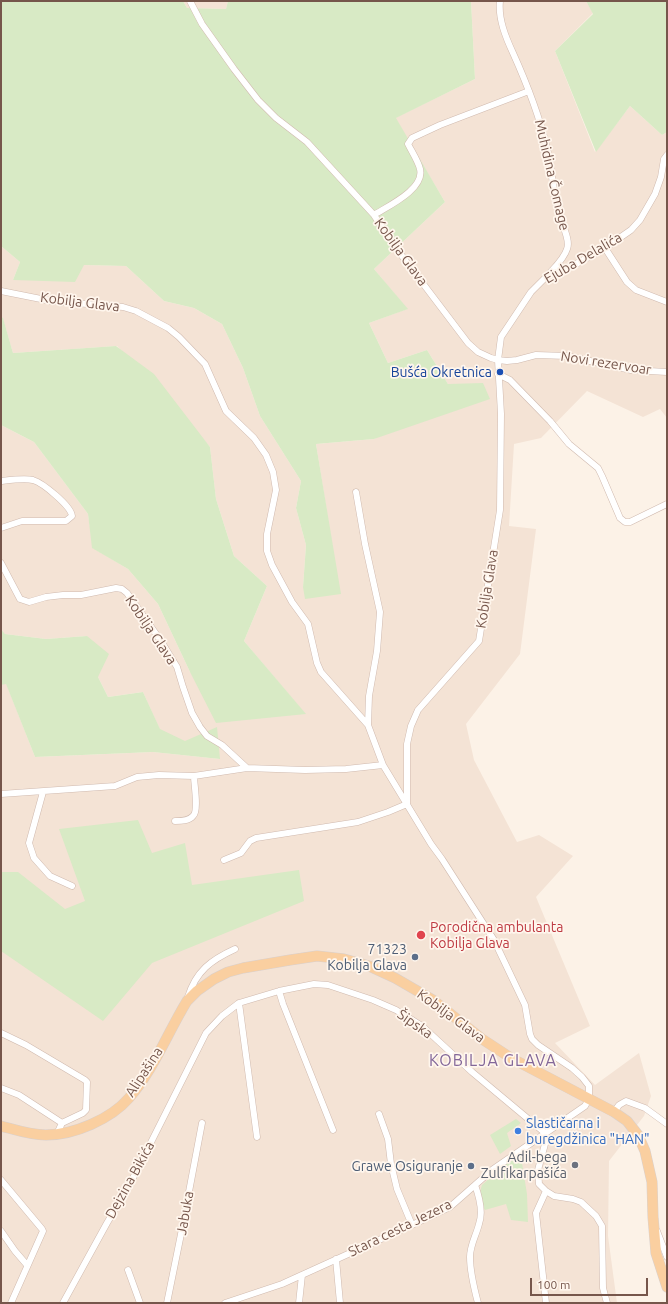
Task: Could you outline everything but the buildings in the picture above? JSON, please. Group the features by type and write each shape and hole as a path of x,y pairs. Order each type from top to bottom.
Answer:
{"main road":[{"name":"Kobilja Glava","path":"197,991 214,979 228,972 243,968 318,956 344,959 369,966 395,978 433,1000 482,1038 511,1058 589,1098"},
{"name":"Alipašina","path":"1,1126 30,1134 57,1134 91,1125 110,1114 129,1098 144,1076 187,1001 197,991"},
{"path":"589,1098 627,1121 638,1136 645,1151 652,1182 652,1217 656,1253 667,1287"}],"street":[{"name":"Kobilja Glava","path":"190,1 202,24 258,100 276,118 307,142 374,215 396,248 468,343 478,352 498,360 501,414 500,510 479,640 418,710 411,726 408,744 407,804"},
{"name":"Muhidina Čomage","path":"500,1 499,6 505,34 525,78 547,149 558,214 567,240 568,248 546,277"},
{"path":"374,215 413,189 419,180 420,170 408,144 412,138 447,122 529,91"},
{"name":"Ejuba Delalića","path":"498,360 498,350 501,337 531,292 546,277 576,264 605,248 631,230 640,220 655,194 661,178 664,159 667,155"},
{"path":"605,248 627,282 636,290 667,302"},
{"name":"Kobilja Glava","path":"1,291 51,301 123,307 129,309 168,328 179,337 205,364 226,411 254,438 266,455 273,472 276,490 267,534 267,551 272,565 292,602 308,624 317,663 322,672 368,725 383,765 431,844 494,940 525,1005 532,1039 582,1077 589,1086 589,1098"},
{"name":"Novi rezervoar","path":"498,360 512,360 536,355 567,356 631,370 667,372"},
{"path":"498,374 510,380 550,421 569,444 598,468 620,518 625,522 630,522 667,504"},
{"path":"1,480 33,480 58,497 69,508 72,516 66,521 22,521 1,528"},
{"name":"Kobilja Glava","path":"356,492 380,612 377,651 369,696 368,725"},
{"name":"Kobilja Glava","path":"1,563 20,598 29,602 46,597 81,595 116,588 122,589 127,593 161,641 177,667 192,713 200,727 207,736 222,745 247,768"},
{"path":"1,794 116,786 132,778 146,776 194,776 247,768 305,770 346,769 383,765"},
{"path":"175,821 185,820 194,816 196,811 194,776"},
{"path":"43,792 29,843 34,858 46,872 50,876 72,886"},
{"path":"224,860 241,853 250,841 256,838 358,822 407,804"},
{"path":"187,1001 192,985 199,974 215,959 235,949"},
{"name":"Šipska","path":"194,1056 206,1033 222,1016 239,1003 279,991 314,984 328,985 373,1000 396,1010 422,1026 472,1072 545,1133"},
{"path":"279,991 333,1130"},
{"path":"239,1003 257,1137"},
{"path":"1,1034 26,1046 87,1082 86,1110 83,1113 62,1123 57,1134"},
{"name":"Dejzina Bikića","path":"64,1303 130,1184 194,1056"},
{"path":"1,1088 19,1095 62,1123"},
{"name":"Stara cesta Jezera","path":"225,1303 232,1302 282,1284 450,1207 492,1170 585,1106 589,1098"},
{"path":"614,1112 619,1105 626,1102 645,1108 667,1124"},
{"path":"379,1114 388,1139 391,1164 397,1189 412,1225"},
{"name":"Jabuka","path":"167,1303 202,1123"},
{"path":"545,1133 545,1144 538,1170 539,1184 554,1196 581,1202 596,1216 602,1226 603,1288 607,1303"},
{"path":"1,1180 42,1229 42,1233 11,1303"},
{"path":"475,1185 480,1209 480,1223 473,1238 470,1257 478,1303"},
{"path":"546,1191 536,1213 546,1303"},
{"path":"652,1217 667,1258"},
{"path":"1,1231 27,1265"},
{"path":"336,1258 340,1303"},
{"path":"128,1270 140,1303"},
{"path":"299,1303 302,1275"}],"shaded area":[{"path":"183,1 228,1 226,9 187,8"},
{"path":"471,1 586,1 593,13 555,51 595,152 630,106 662,135 667,132 667,418 660,409 643,417 587,391 541,438 514,444 509,526 536,529 520,654 466,724 474,760 517,842 539,835 573,856 536,897 590,1026 555,1043 595,1085 639,1053 651,1096 644,1116 609,1161 608,1236 617,1303 1,1303 1,685 6,683 35,757 153,752 220,759 160,730 143,692 108,697 98,677 87,636 46,639 5,634 1,629 1,425 34,442 88,514 93,548 128,569 158,604 190,672 305,714 244,641 267,586 234,556 216,499 210,447 117,346 13,353 3,319 1,317 1,246 20,262 13,280 84,265 126,266 164,301 194,308 222,324 243,368 260,416 301,481 296,508 306,545 303,587 340,594 316,444 374,439 483,384 448,384 427,350 388,363 369,323 407,309 374,269 445,202 395,118 475,79"}],"green space":[{"path":"1,1 183,1 187,8 226,9 228,1 471,1 475,79 396,118 445,202 374,269 408,309 369,323 388,363 427,350 448,384 483,383 490,399 374,439 316,444 341,594 305,599 303,587 306,545 296,508 301,481 260,416 243,368 222,324 194,308 164,301 126,266 84,265 75,282 13,280 20,262 1,246"},
{"path":"586,1 667,1 667,132 662,135 630,106 596,152 555,51 593,14"},
{"path":"1,317 3,318 13,353 116,346 154,374 210,447 216,499 234,556 267,586 244,641 306,714 216,723 158,604 128,569 92,548 88,514 34,442 1,425"},
{"path":"1,629 5,634 46,639 87,636 109,654 98,677 108,697 143,692 160,729 185,741 217,727 220,759 153,752 35,757 6,684 1,685"},
{"path":"138,820 152,853 185,843 192,885 299,870 304,901 152,963 103,1021 1,951 1,872 18,872 65,909 85,901 59,829"},
{"path":"516,1119 521,1123 507,1133 511,1146 500,1154 490,1135"},
{"path":"518,1153 521,1157 527,1194 528,1222 511,1220 506,1204 485,1210 480,1198 482,1185"}],"place":[{"name":"Bušća Okretnica","path":"500,372"},
{"name":"Porodična ambulanta Kobilja Glava","path":"421,935"},
{"name":"71323 Kobilja Glava","path":"415,957"},
{"name":"Slastičarna i buregdžinica \"HAN\"","path":"518,1131"},
{"name":"Adil-bega Zulfikarpašića","path":"575,1165"},
{"name":"Grawe Osiguranje","path":"471,1166"}],"district":[{"name":"KOBILJA GLAVA","path":"493,1061"}]}
